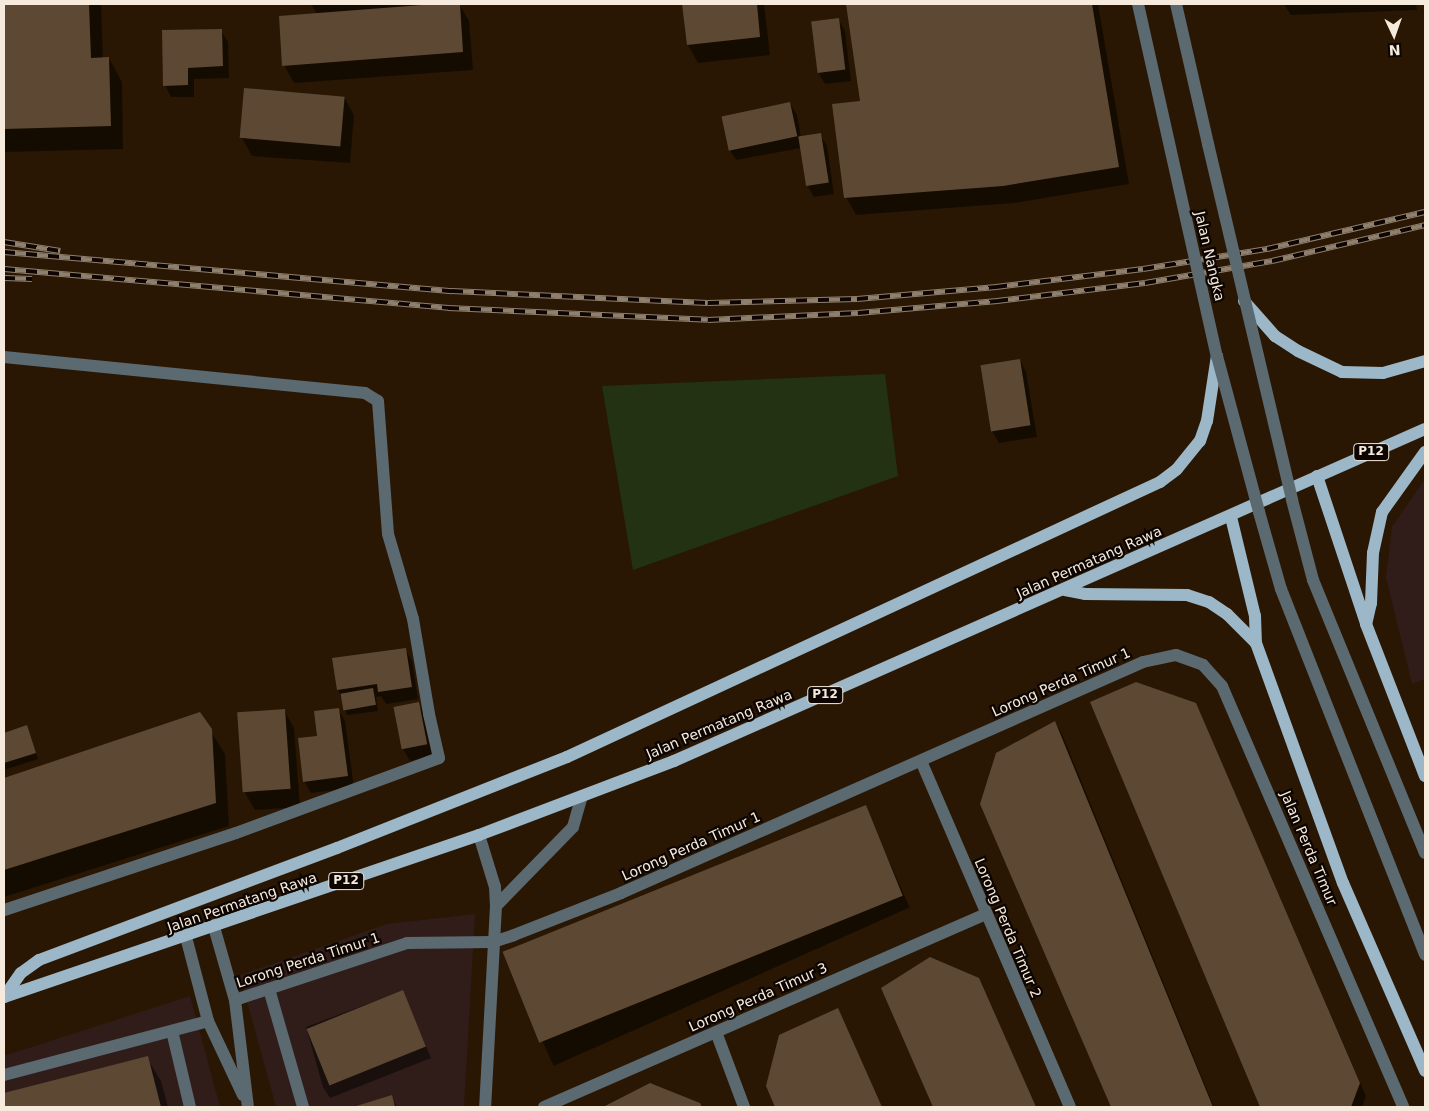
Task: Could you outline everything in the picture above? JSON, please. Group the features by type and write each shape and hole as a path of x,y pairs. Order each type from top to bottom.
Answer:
{"main road":[{"path":"1244,301 1275,336 1298,352 1342,372 1383,373 1425,361"},
{"path":"4,997 21,973 39,960 337,848 567,757 1152,486 1177,469 1200,441 1207,421 1217,356"},
{"name":"Jalan Permatang Rawa","path":"4,997 214,928 479,835 674,761 1065,590 1196,530 1231,517 1317,476 1425,429"},
{"path":"1366,624 1371,603 1374,545 1382,512 1425,452"},
{"path":"1317,476 1366,624 1425,776"},
{"path":"1231,517 1256,616 1256,643 1343,883 1425,1071"},
{"path":"1065,590 1085,594 1187,595 1209,602 1227,614 1256,643"}],"street":[{"name":"Jalan Nangka","path":"1138,4 1217,356 1259,512 1287,606 1425,955"},
{"name":"Jalan Nangka","path":"1176,4 1244,301 1313,580 1425,853"},
{"path":"4,357 365,393 378,402 388,534 413,618 429,714 439,758 236,833 4,910"},
{"name":"Jalan Perda Timur","path":"1142,662 1176,655 1189,658 1203,665 1222,686 1403,1107"},
{"name":"Lorong Perda Timur 1","path":"235,1000 407,943 493,942 621,893 1142,662"},
{"name":"Lorong Perda Timur 2","path":"921,761 985,914 1070,1107"},
{"path":"496,906 573,827 582,796"},
{"path":"479,835 495,888 496,906 485,1107"},
{"name":"Lorong Perda Timur 3","path":"544,1107 985,914"},
{"path":"214,928 235,1000 248,1105"},
{"path":"186,937 208,1022 248,1105"},
{"path":"269,988 303,1107"},
{"path":"4,1075 208,1022"},
{"path":"172,1031 190,1107"},
{"path":"716,1032 744,1107"}],"shaded area":[{"path":"1425,479 1425,679 1412,684 1386,577 1392,527"},
{"path":"475,914 464,1107 276,1107 240,975 387,924"},
{"path":"190,996 220,1107 4,1107 4,1056"}],"green space":[{"path":"885,374 898,476 633,570 602,386"}],"building":[{"path":"4,4 89,4 91,58 109,57 111,126 4,129"},
{"path":"435,4 460,4 463,52 282,66 279,16"},
{"path":"682,4 757,4 760,37 687,45"},
{"path":"846,4 1092,4 1119,167 1003,186 844,198 832,104 860,101"},
{"path":"839,18 845,70 818,73 811,21"},
{"path":"222,29 223,66 188,68 188,85 163,86 162,30"},
{"path":"244,88 345,97 340,147 240,138"},
{"path":"790,102 797,136 729,151 722,117"},
{"path":"821,133 829,182 806,186 798,137"},
{"path":"1020,359 1030,425 991,431 980,365"},
{"path":"406,648 412,687 378,692 377,684 337,690 332,658"},
{"path":"1136,682 1196,703 1360,1083 1351,1107 1260,1107 1090,702"},
{"path":"373,688 376,705 343,710 341,694"},
{"path":"419,702 427,744 402,749 393,707"},
{"path":"339,708 348,776 303,782 298,738 317,736 314,711"},
{"path":"285,709 291,789 243,792 237,712"},
{"path":"200,712 212,729 216,803 4,870 4,778"},
{"path":"1055,721 1213,1107 1111,1107 980,804 996,753"},
{"path":"27,725 36,753 4,763 4,733"},
{"path":"866,805 903,896 539,1043 503,952"},
{"path":"930,957 979,978 1036,1107 933,1107 881,988"},
{"path":"403,990 426,1047 329,1086 307,1029"},
{"path":"838,1008 882,1107 775,1107 766,1086 779,1035"},
{"path":"148,1056 161,1107 4,1107 4,1093"},
{"path":"650,1083 700,1103 702,1107 603,1107"},
{"path":"392,1095 395,1107 353,1107"}],"railway":[{"path":"4,252 452,291 708,303 857,299 996,287 1143,269 1267,249 1425,212"},
{"path":"4,269 448,308 708,320 858,313 997,301 1145,283 1272,261 1425,225"},
{"path":"4,242 60,251"},
{"path":"4,278 32,279"}]}
